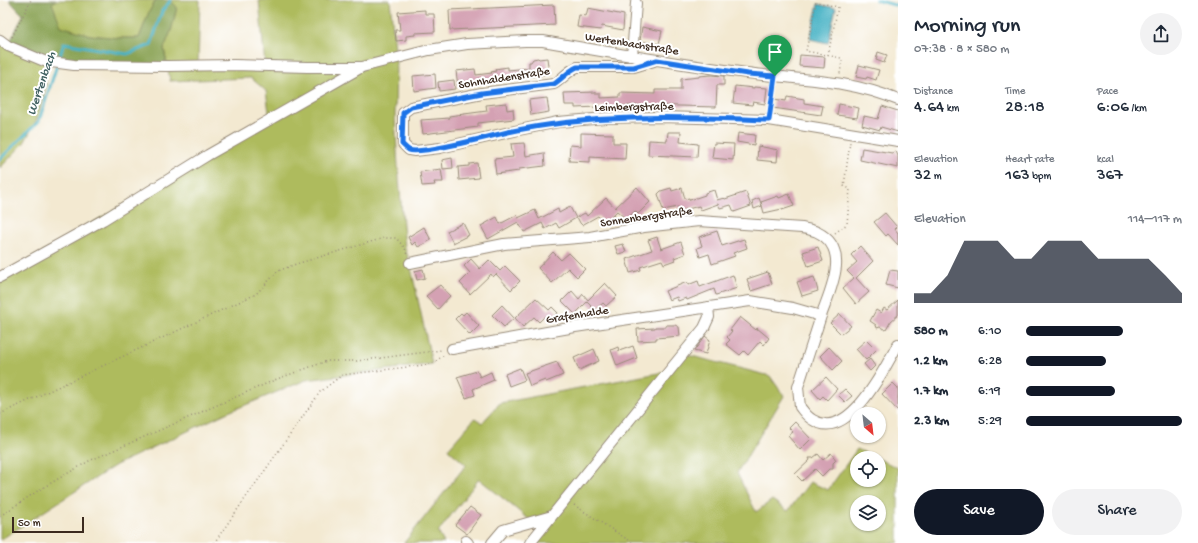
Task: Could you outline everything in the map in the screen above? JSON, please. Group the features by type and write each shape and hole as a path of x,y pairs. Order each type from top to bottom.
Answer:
{"street":[{"path":"632,56 636,3"},
{"name":"Wertenbachstraße","path":"362,67 429,50 467,44 506,41 543,41 748,74 827,81 871,91 898,100"},
{"path":"4,43 44,61 74,65 167,66 234,64 301,67 362,67"},
{"name":"Sohnhaldenstraße","path":"402,117 403,113 411,107 482,93 554,84 562,79 570,70 577,67 634,67 657,60"},
{"path":"0,277 103,220 208,155 362,67"},
{"name":"Leimbergstraße","path":"402,117 402,144 409,150 416,151 440,148 519,130 566,122 605,118 662,117 769,120 898,141"},
{"name":"Sonnenbergstraße","path":"410,262 504,244 590,237 644,227 699,221 802,228 817,232 827,239"},
{"path":"827,239 836,257 837,266 798,387 800,407 813,420 820,424 838,422 855,410 870,391 898,344"},
{"path":"530,543 704,328 709,317 708,307 750,301 793,308 820,316"},
{"name":"Grafenhalde","path":"452,349 575,327 708,307"},
{"path":"492,543 503,530 552,516"}],"path":[{"path":"4,43 16,28 31,0"},
{"path":"828,55 838,7 816,2 806,51 841,58 842,61 839,83"},
{"path":"769,120 775,76"},
{"path":"827,239 847,224 850,189 844,186 851,133"},
{"path":"0,414 256,294 278,271 296,264 384,238 396,238 405,248 410,262"},
{"path":"0,516 39,490 89,461 277,379 327,361 357,361 452,349"},
{"path":"214,543 320,392 342,375 432,364 452,349"},
{"path":"566,500 633,543"}],"green space":[{"path":"9,0 56,0 52,3 61,26 90,35 118,38 139,38 149,12 156,0 170,0 177,7 171,31 164,48 167,66 74,65 8,46 23,15"},
{"path":"56,0 156,0 149,12 139,38 118,38 90,35 60,26 52,3"},
{"path":"170,0 200,0 198,65 265,66 259,0 390,0 396,58 395,118 405,248 410,263 432,364 306,380 226,413 116,465 0,540 0,277 270,119 266,91 251,78 170,81 164,48 171,31 177,7"},
{"path":"0,40 44,61 46,85 37,119 24,143 0,168"},
{"path":"684,354 770,376 784,396 737,473 756,512 772,500 788,511 810,482 828,490 850,459 850,487 886,487 886,462 898,468 898,543 530,543 551,517 531,521 479,479 438,532 444,543 404,543 466,465 448,449 475,418 482,423 500,403 669,371"}],"water":[{"path":"818,4 836,8 828,43 810,39"}],"building":[{"path":"554,5 555,25 450,30 449,10"},
{"path":"588,8 624,15 623,30 602,26 601,30 577,27 579,15 586,16"},
{"path":"425,10 425,14 434,14 435,32 415,33 415,35 406,36 406,40 396,41 395,30 400,30 398,12"},
{"path":"642,27 662,31 659,44 640,41"},
{"path":"878,52 887,55 884,63 876,60"},
{"path":"800,55 825,57 824,68 799,66"},
{"path":"538,58 547,58 549,74 458,86 456,71 475,69 476,75 492,73 491,72 496,71 495,69 508,67 508,70 529,68 529,62"},
{"path":"859,65 879,70 876,80 867,77 866,79 856,77"},
{"path":"435,74 436,88 414,91 413,76"},
{"path":"711,75 724,76 724,85 717,85 716,107 643,105 575,108 575,105 565,105 564,93 596,92 596,94 601,94 601,98 620,97 620,93 655,94 655,90 681,90 681,79"},
{"path":"454,80 455,89 439,91 438,82"},
{"path":"735,86 767,88 765,104 753,102 752,105 733,103"},
{"path":"787,96 804,99 804,103 823,106 821,115 773,108 774,99 786,101"},
{"path":"547,98 549,112 531,115 529,100"},
{"path":"506,103 507,110 513,109 514,119 478,123 478,127 423,134 421,120 450,118 449,116 487,111 486,105"},
{"path":"839,104 859,108 857,118 837,115"},
{"path":"882,106 898,111 898,132 881,127 880,130 862,125 864,116 878,119"},
{"path":"668,132 681,132 680,142 698,144 697,157 648,155 649,140 667,141"},
{"path":"581,133 613,134 613,143 626,143 625,159 590,157 590,162 569,161 570,145 581,146"},
{"path":"738,133 755,135 754,145 737,142"},
{"path":"524,143 526,156 544,153 545,166 519,169 519,171 496,174 494,159 513,157 511,144"},
{"path":"714,143 734,144 733,160 712,158"},
{"path":"758,146 778,150 777,162 757,160"},
{"path":"862,148 892,153 896,151 898,156 898,168 860,160"},
{"path":"452,158 453,168 443,169 442,160"},
{"path":"477,163 479,178 459,180 458,167 469,166 469,164"},
{"path":"441,169 443,182 434,182 435,185 422,186 420,172"},
{"path":"637,187 650,202 638,214 635,211 626,219 617,211 605,223 598,216 582,225 580,223 577,217 585,213 587,216 606,198 615,208"},
{"path":"671,188 672,191 682,188 685,199 689,198 690,200 714,190 717,200 746,192 751,206 734,212 731,205 720,208 718,204 701,210 699,206 680,211 678,207 663,210 658,194 661,191"},
{"path":"789,194 794,206 764,213 761,202"},
{"path":"759,198 762,206 754,209 752,201"},
{"path":"570,207 576,218 559,228 556,223 545,229 542,223 524,232 518,222 488,239 481,226 497,217 500,224 517,215 518,218 535,210 539,219 558,209 559,213"},
{"path":"885,213 897,227 895,229 898,233 898,245 888,234 886,236 874,222"},
{"path":"463,223 469,235 453,243 447,231"},
{"path":"424,227 431,240 418,247 415,242 412,245 408,237"},
{"path":"717,231 722,246 744,239 747,248 733,253 735,256 712,264 709,254 700,257 697,248 702,246 699,237"},
{"path":"657,237 661,249 681,242 685,254 664,264 662,260 640,267 641,270 630,273 626,259 652,250 648,240"},
{"path":"623,244 626,252 618,254 615,246"},
{"path":"860,246 873,261 856,278 869,292 856,304 843,288 854,278 847,271 857,262 851,255"},
{"path":"818,247 823,261 808,266 803,252"},
{"path":"553,252 561,260 569,253 585,269 577,277 568,268 552,283 538,268"},
{"path":"471,259 480,269 489,260 500,271 505,266 520,281 511,290 496,274 493,277 491,274 470,294 460,283 470,273 464,266"},
{"path":"423,269 425,278 417,280 415,271"},
{"path":"890,270 898,271 898,288 886,285"},
{"path":"768,272 772,284 751,291 747,279"},
{"path":"733,275 737,288 716,295 714,289 687,300 686,298 678,301 677,297 669,300 665,291 687,282 688,285 698,281 700,287"},
{"path":"814,277 818,291 802,296 797,282"},
{"path":"605,283 617,296 606,306 603,303 595,310 587,302 575,314 562,301 572,291 579,299 583,294 588,300"},
{"path":"440,285 450,296 438,309 426,296"},
{"path":"536,298 549,310 552,307 558,313 550,321 545,316 539,322 534,317 523,327 515,318"},
{"path":"898,300 898,315 891,321 886,330 880,327 877,328 876,325 870,321 876,310 881,313 884,308 887,310"},
{"path":"502,305 514,318 504,327 492,315"},
{"path":"466,312 479,326 470,335 455,319 461,313 463,315"},
{"path":"840,314 851,326 841,334 830,323"},
{"path":"740,317 769,338 764,345 760,341 748,355 744,351 740,355 726,344 730,340 727,337 732,331 730,330"},
{"path":"666,325 675,325 679,327 680,336 638,341 637,329 666,327"},
{"path":"705,336 710,340 706,354 694,351"},
{"path":"866,340 876,350 866,360 856,349"},
{"path":"633,346 637,358 617,366 611,350 618,347 619,351"},
{"path":"829,347 842,361 833,370 820,356"},
{"path":"594,349 599,361 579,370 574,358"},
{"path":"870,359 875,366 870,371 864,364"},
{"path":"557,362 563,375 546,382 545,380 530,386 525,373"},
{"path":"520,368 525,380 509,386 505,374"},
{"path":"477,371 480,377 491,372 494,380 473,389 475,395 466,398 457,377"},
{"path":"826,377 837,389 827,400 823,396 820,399 812,390"},
{"path":"893,383 898,388 898,411 882,394"},
{"path":"845,389 852,396 845,402 838,395"},
{"path":"795,422 811,439 800,450 788,436 793,432 789,428"},
{"path":"831,453 836,460 833,463 833,469 829,469 822,476 815,469 802,481 795,474 810,460 809,458 813,458 818,454 823,460"},
{"path":"470,507 481,515 467,534 455,525"}],"waterway":[{"name":"Wertenbach","path":"0,159 39,121 64,43 127,54 151,45 162,11 171,0"},
{"name":"Wertenbach","path":"876,0 898,6"}],"route":[{"path":"657,60 748,74 775,76 769,120 662,117 605,118 558,122 440,148 416,151 409,150 402,144 402,117 403,113 411,107 482,93 554,84 562,79 570,70 577,67 634,67 657,60"}]}
